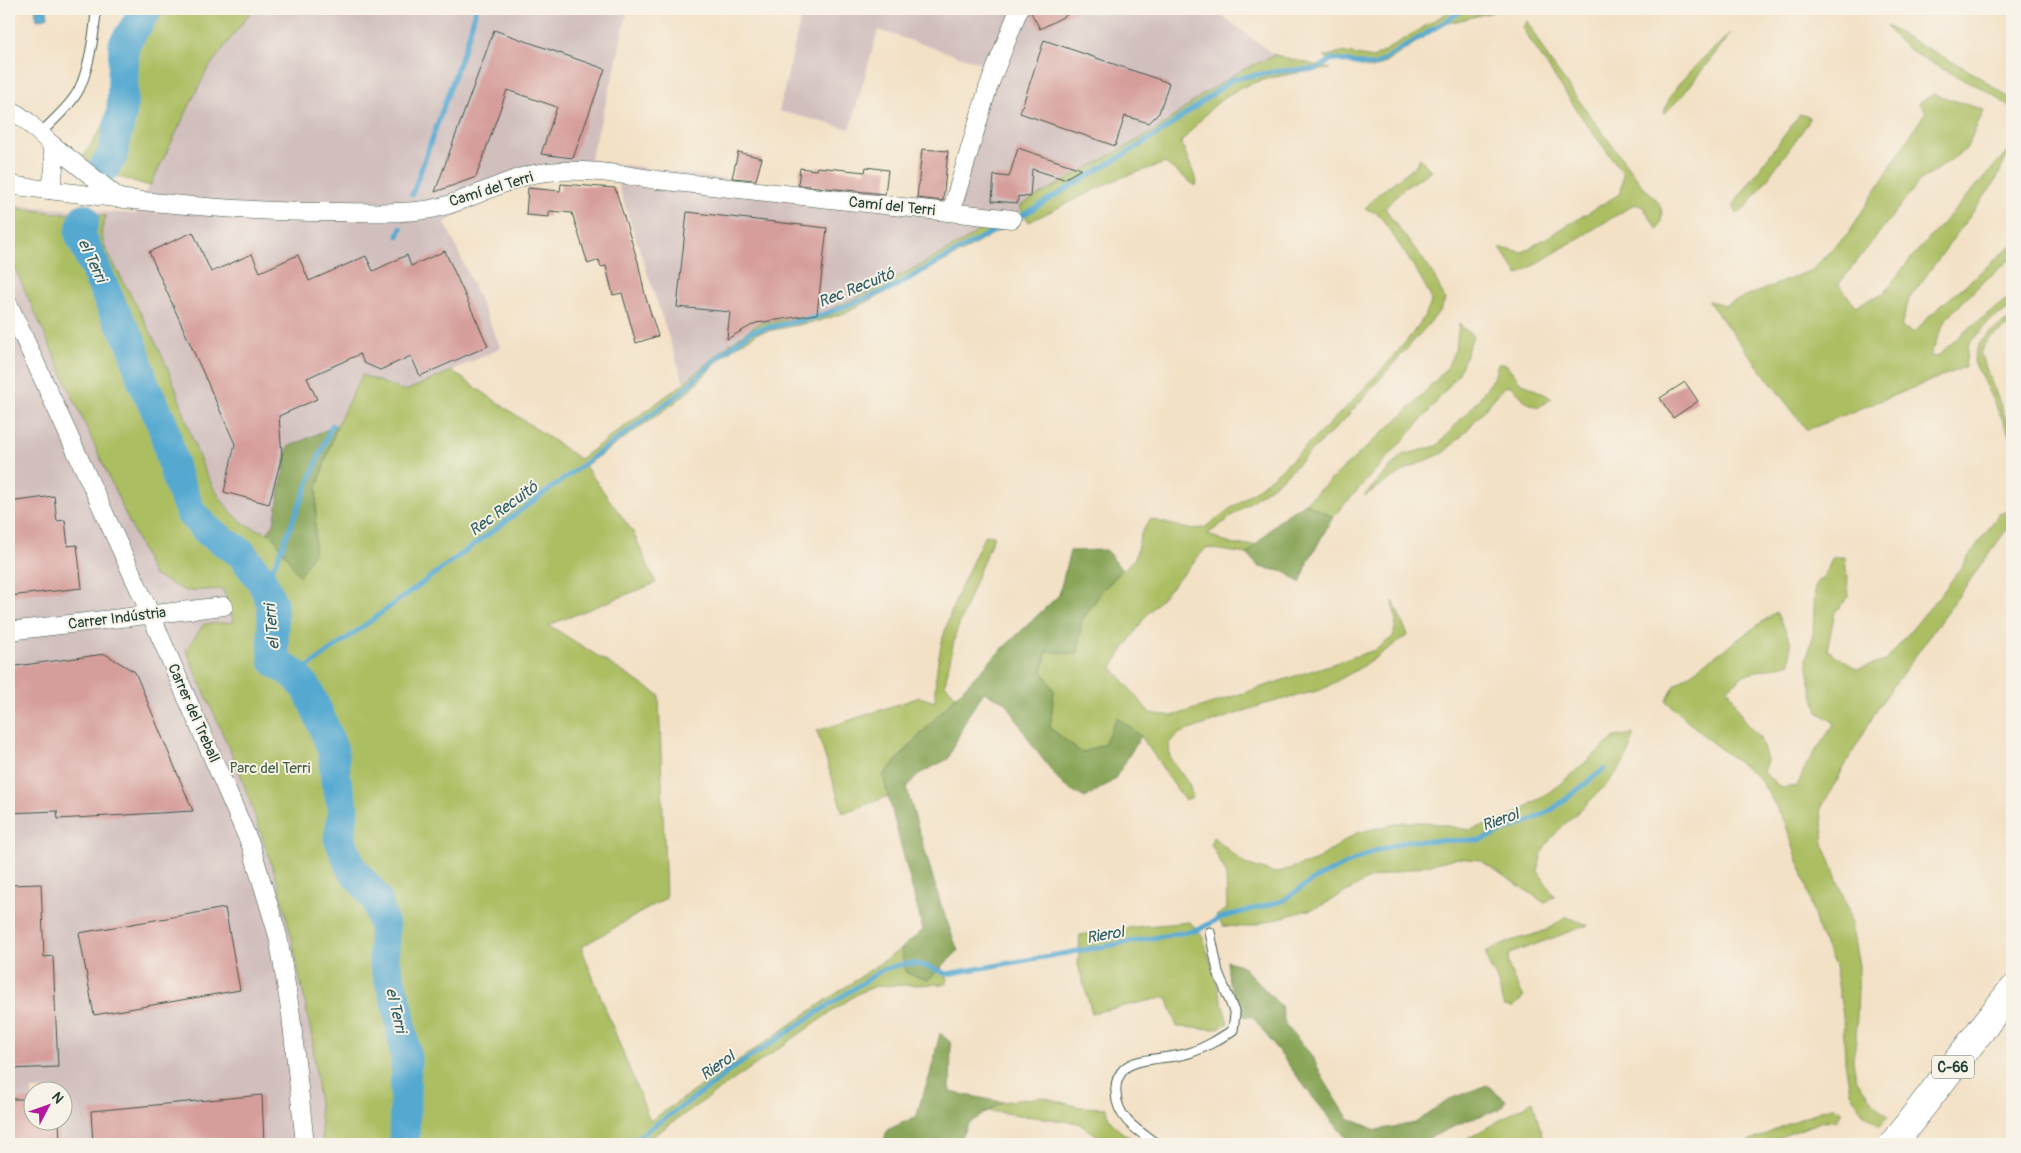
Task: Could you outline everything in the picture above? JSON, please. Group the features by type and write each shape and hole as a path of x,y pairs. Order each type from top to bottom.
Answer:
{"highway":[{"name":"C-66","path":"1892,1144 2012,990"},
{"name":"C-66","path":"1916,1144 2012,1020"}],"street":[{"name":"Camí del Terri","path":"951,212 988,88 1019,9"},
{"path":"9,108 121,199"},
{"path":"45,139 55,156 55,169 50,190"},
{"name":"Camí del Terri","path":"9,185 121,199 247,210 310,212 425,210 530,175 572,171 614,173 657,180 1012,219"},
{"name":"Carrer del Treball","path":"9,306 150,613 251,846 278,936 291,1015 305,1144"},
{"name":"Carrer Indústria","path":"9,631 150,613 224,606"}],"lane":[{"path":"45,139 75,96 84,79 96,9"},
{"path":"1157,1144 1128,1122 1116,1105 1115,1083 1125,1068 1140,1062 1188,1053 1214,1043 1233,1030 1235,1014 1218,972 1210,932"}],"shaded area":[{"path":"253,9 628,9 614,73 590,160 703,176 945,205 983,64 878,30 850,129 779,111 803,9 1214,9 1275,56 1240,71 1205,93 1158,129 1021,205 1021,210 1012,219 997,224 984,225 969,238 928,261 816,316 760,323 722,350 684,383 614,173 529,175 445,222 501,348 405,392 362,375 337,425 288,447 274,523 230,605 373,1144 9,1144 9,200 22,206 135,214 137,201 150,186 207,70"}],"green space":[{"path":"132,9 253,9 207,70 150,186 108,174 83,157 106,121 113,64 120,33"},
{"path":"1453,9 1498,9 1493,12 1444,24 1373,69 1324,57 1341,52 1373,58"},
{"path":"1930,9 1893,14 1879,10"},
{"path":"1527,21 1549,60 1643,187 1657,201 1662,216 1658,230 1643,207 1635,204 1518,275 1500,248 1523,252 1621,193 1623,173 1585,122 1522,28"},
{"path":"1886,26 1975,74 2012,100 2012,109 1987,91 1917,55 1895,37"},
{"path":"1731,33 1682,96 1664,114 1673,92 1691,70"},
{"path":"1272,54 1330,69 1258,81 1232,93 1215,105 1181,142 1197,182 1196,186 1165,163 1117,179 1029,222 1021,210 1021,205 1158,129 1205,93 1240,71 1274,56"},
{"path":"1934,94 1984,110 1966,149 1918,183 1839,284 1855,306 1884,293 1912,257 2011,148 1995,182 1909,299 1901,327 1915,333 1927,318 2012,245 2012,258 1983,282 1945,320 1930,356 1937,357 1963,333 2012,295 2012,308 1991,319 1968,345 1965,367 1807,430 1708,301 1725,305 1812,270 1849,232 1926,111 1918,103"},
{"path":"1800,114 1809,117 1808,123 1749,204 1737,214 1733,205"},
{"path":"1420,158 1431,171 1406,187 1385,208 1434,276 1445,300 1440,311 1342,422 1285,476 1208,534 1233,545 1256,545 1247,554 1206,548 1145,617 1112,667 1150,713 1173,716 1375,650 1393,637 1396,623 1393,601 1408,635 1365,665 1321,690 1265,704 1180,733 1169,743 1170,758 1189,784 1193,797 1185,801 1141,736 1117,718 1104,744 1082,753 1050,728 1054,691 1042,671 1047,651 1078,654 1081,622 1102,591 1135,558 1141,534 1150,519 1188,529 1204,528 1267,482 1299,453 1368,384 1412,334 1426,314 1431,300 1429,293 1378,213 1365,209 1377,195 1415,166"},
{"name":"Parc del Terri","path":"9,207 55,213 106,216 101,232 105,248 161,353 176,388 196,450 214,489 226,506 245,524 314,553 317,488 337,425 362,375 405,391 452,371 580,459 684,383 722,350 760,323 816,316 928,261 969,238 984,225 997,224 1003,228 964,251 848,312 818,321 758,333 735,347 717,362 689,391 673,404 585,466 633,532 656,583 549,625 659,695 666,898 581,947 650,1121 901,949 906,973 928,980 941,968 948,979 946,984 876,986 857,994 650,1138 648,1144 323,1144 312,1037 292,939 278,883 240,773 186,650 204,624 234,622 223,589 186,591 153,575 9,255"},
{"path":"2012,318 2012,324 1987,340 1980,353 2012,434 2012,440 1974,362 1975,354 1982,341 1992,331"},
{"path":"1459,324 1473,336 1459,373 1427,414 1333,517 1305,503 1412,406 1447,368 1456,347"},
{"path":"1498,364 1506,364 1520,382 1552,398 1539,407 1527,403 1512,386 1504,387 1461,437 1443,453 1407,469 1364,496 1402,455 1437,446 1479,399 1495,375"},
{"path":"337,425 317,488 314,553 299,576 272,534 268,533 274,523 288,447"},
{"path":"1305,503 1333,517 1309,560 1300,583 1286,572 1259,567 1247,554 1279,520"},
{"path":"2009,511 2012,522 1879,706 1821,808 1824,845 1848,908 1859,966 1856,1039 1853,1060 1856,1079 1873,1102 1888,1116 1880,1126 1863,1113 1850,1092 1845,1061 1843,1016 1835,966 1819,933 1803,875 1784,820 1759,778 1710,741 1666,701 1676,684 1776,612 1791,642 1790,663 1744,675 1728,688 1744,721 1760,738 1767,760 1763,772 1781,788 1797,786 1808,762 1835,723 1818,712 1810,683 1807,658 1813,635 1815,584 1824,576 1833,557 1845,557 1849,597 1835,612 1827,650 1857,669 1886,661 1946,588 1999,514"},
{"path":"985,535 994,536 955,636 945,684 956,696 883,775 889,796 843,813 817,731 920,697 935,702 939,657 944,636 957,595"},
{"path":"1106,550 1122,570 1102,591 1081,622 1078,654 1047,651 1042,670 1054,691 1050,728 1082,753 1104,744 1117,717 1141,736 1114,780 1085,798 1063,785 1034,748 1006,702 984,692 967,717 948,759 921,773 906,787 941,905 958,951 928,980 906,973 901,949 923,930 883,776 956,696 1059,595 1070,551"},
{"path":"1633,734 1630,750 1622,765 1598,793 1556,833 1544,848 1538,871 1554,896 1545,903 1480,860 1456,858 1371,878 1319,907 1247,927 1223,926 1216,916 1227,909 1226,873 1211,844 1213,837 1245,864 1275,873 1315,861 1356,833 1403,822 1427,822 1469,830 1507,819 1553,790 1615,737"},
{"path":"1565,916 1588,925 1509,954 1510,970 1524,997 1513,1007 1504,1006 1498,983 1488,963 1486,953 1506,943 1548,929"},
{"path":"1190,922 1203,936 1228,1023 1215,1029 1177,1027 1167,997 1092,1013 1078,965 1080,935"},
{"path":"1227,961 1241,965 1281,1006 1285,1024 1312,1056 1324,1080 1348,1118 1376,1130 1415,1123 1447,1100 1487,1085 1506,1100 1500,1109 1466,1121 1416,1144 1349,1144 1253,1017 1244,1016 1229,983"},
{"path":"940,1033 951,1043 950,1092 1002,1102 968,1124 957,1144 883,1144 887,1130 917,1116 930,1075"},
{"path":"1042,1097 1080,1107 1106,1108 1111,1121 1120,1131 1144,1144 1098,1144 1104,1140 1078,1123 989,1111 1002,1102"},
{"path":"1533,1101 1544,1144 1467,1144 1469,1138"},
{"path":"1834,1106 1842,1112 1837,1120 1823,1121 1762,1144 1744,1144 1797,1120"}],"water":[{"path":"35,9 47,9 48,17 37,20"}],"building":[{"path":"1029,9 1078,9 1040,29"},
{"path":"494,30 605,69 573,158 541,154 557,107 507,90 476,177 435,192"},
{"path":"1044,40 1169,83 1159,113 1149,123 1125,116 1115,146 1020,113"},
{"path":"1018,148 1081,169 1064,179 1032,169 1030,197 1018,196 1018,203 992,201 994,175 1009,177"},
{"path":"922,149 948,151 943,201 917,198"},
{"path":"738,152 762,158 756,180 732,178"},
{"path":"817,167 865,172 866,167 888,170 885,194 798,185 800,168 816,170"},
{"path":"561,184 615,188 658,336 636,343 622,293 613,295 606,266 601,267 599,260 588,264 572,213 549,211 549,217 526,215 528,188 560,191"},
{"path":"687,212 827,228 817,314 756,323 727,339 730,312 677,307"},
{"path":"193,232 211,272 252,254 260,272 298,255 309,281 366,256 373,271 407,255 411,266 445,251 488,346 420,376 411,356 380,370 364,363 360,354 307,378 317,399 279,416 282,456 269,504 224,492 235,444 149,252"},
{"path":"1685,382 1698,401 1673,418 1660,398"},
{"path":"54,496 57,521 65,520 68,546 77,545 82,588 9,596 9,502"},
{"path":"105,654 135,672 193,811 58,819 57,811 9,813 9,667"},
{"path":"41,884 44,957 53,956 58,1067 9,1069 9,885"},
{"path":"225,908 240,990 94,1015 79,933"},
{"path":"262,1095 264,1144 93,1144 91,1111"},
{"path":"9,1099 22,1099 22,1130 59,1130 60,1144 9,1144"}],"waterway":[{"name":"el Terri","path":"104,168 112,156 122,111 124,44 147,9"},
{"path":"412,195 469,35 476,9"},
{"name":"Rec Recuitó","path":"1016,219 1160,133 1233,79 1278,71 1318,69 1332,59 1374,66 1465,9"},
{"name":"el Terri","path":"84,219 80,234 113,309 132,344 143,383 162,422 177,479 191,513 208,531 241,553 262,581 272,604 274,661 295,675 307,689 333,751 336,781 344,810 339,838 352,869 376,898 384,926 384,961 398,1008 406,1058 404,1144"},
{"name":"Rec Recuitó","path":"295,675 679,394 723,353 752,331 817,317 890,289 1006,224"},
{"path":"398,236 401,228"},
{"path":"262,581 268,577 276,562 332,425"},
{"name":"Rierol","path":"628,1144 714,1084 729,1071 882,970 901,964 915,964 947,974 1198,930 1220,918 1282,901 1313,880 1372,852 1408,841 1481,840 1532,820 1553,809 1604,769"}]}
